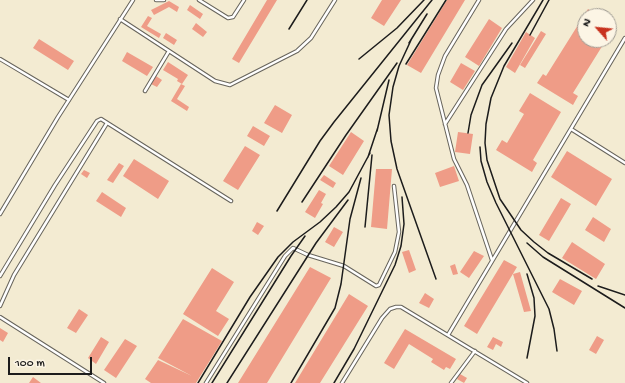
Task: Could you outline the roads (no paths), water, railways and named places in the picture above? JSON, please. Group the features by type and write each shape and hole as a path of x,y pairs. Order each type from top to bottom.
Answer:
{"lane":[{"path":"0,214 132,0"},
{"path":"156,0 164,0"},
{"path":"199,0 228,18 233,17 244,0"},
{"path":"120,19 215,80 230,85 297,51 311,38 335,0"},
{"path":"480,0 444,56 438,74 436,88 454,159 467,185 492,260"},
{"path":"446,124 506,29 533,0"},
{"path":"448,335 625,38"},
{"path":"145,91 169,51"},
{"path":"0,59 69,100"},
{"path":"0,276 55,184 97,121 101,119 231,200"},
{"path":"0,306 14,275 107,123"},
{"path":"571,129 625,163"},
{"path":"206,383 285,256 293,248 308,256 344,266 376,286 379,285 395,252 399,232 394,186"},
{"path":"342,383 382,318 390,309 401,307 527,383"},
{"path":"0,317 104,383"},
{"path":"451,383 474,351"}],"railway":[{"path":"289,29 307,0"},
{"path":"359,59 397,28 424,0"},
{"path":"277,211 320,141 432,0"},
{"path":"406,64 446,0"},
{"path":"543,0 504,66 491,98 486,124 485,143 487,160 500,199 521,230 548,253 592,279"},
{"path":"530,35 549,0"},
{"path":"409,43 427,14"},
{"path":"412,38 399,66 393,87 389,115 391,141 397,169 436,279"},
{"path":"468,133 471,115 482,85 512,43"},
{"path":"302,202 346,135 397,63"},
{"path":"377,131 389,80"},
{"path":"368,157 378,127"},
{"path":"480,147 481,161 487,182 549,309 557,351"},
{"path":"198,383 250,297 278,257 293,242 320,222 336,207 349,192 370,153"},
{"path":"365,227 372,155"},
{"path":"291,383 335,308 341,284 350,219 361,178"},
{"path":"334,383 354,349 395,265 401,246 404,224 402,197"},
{"path":"227,383 316,243 348,200"},
{"path":"212,383 305,236"},
{"path":"527,243 543,257 625,308"},
{"path":"527,274 534,298 535,316 527,358"},
{"path":"598,286 625,295"}]}
